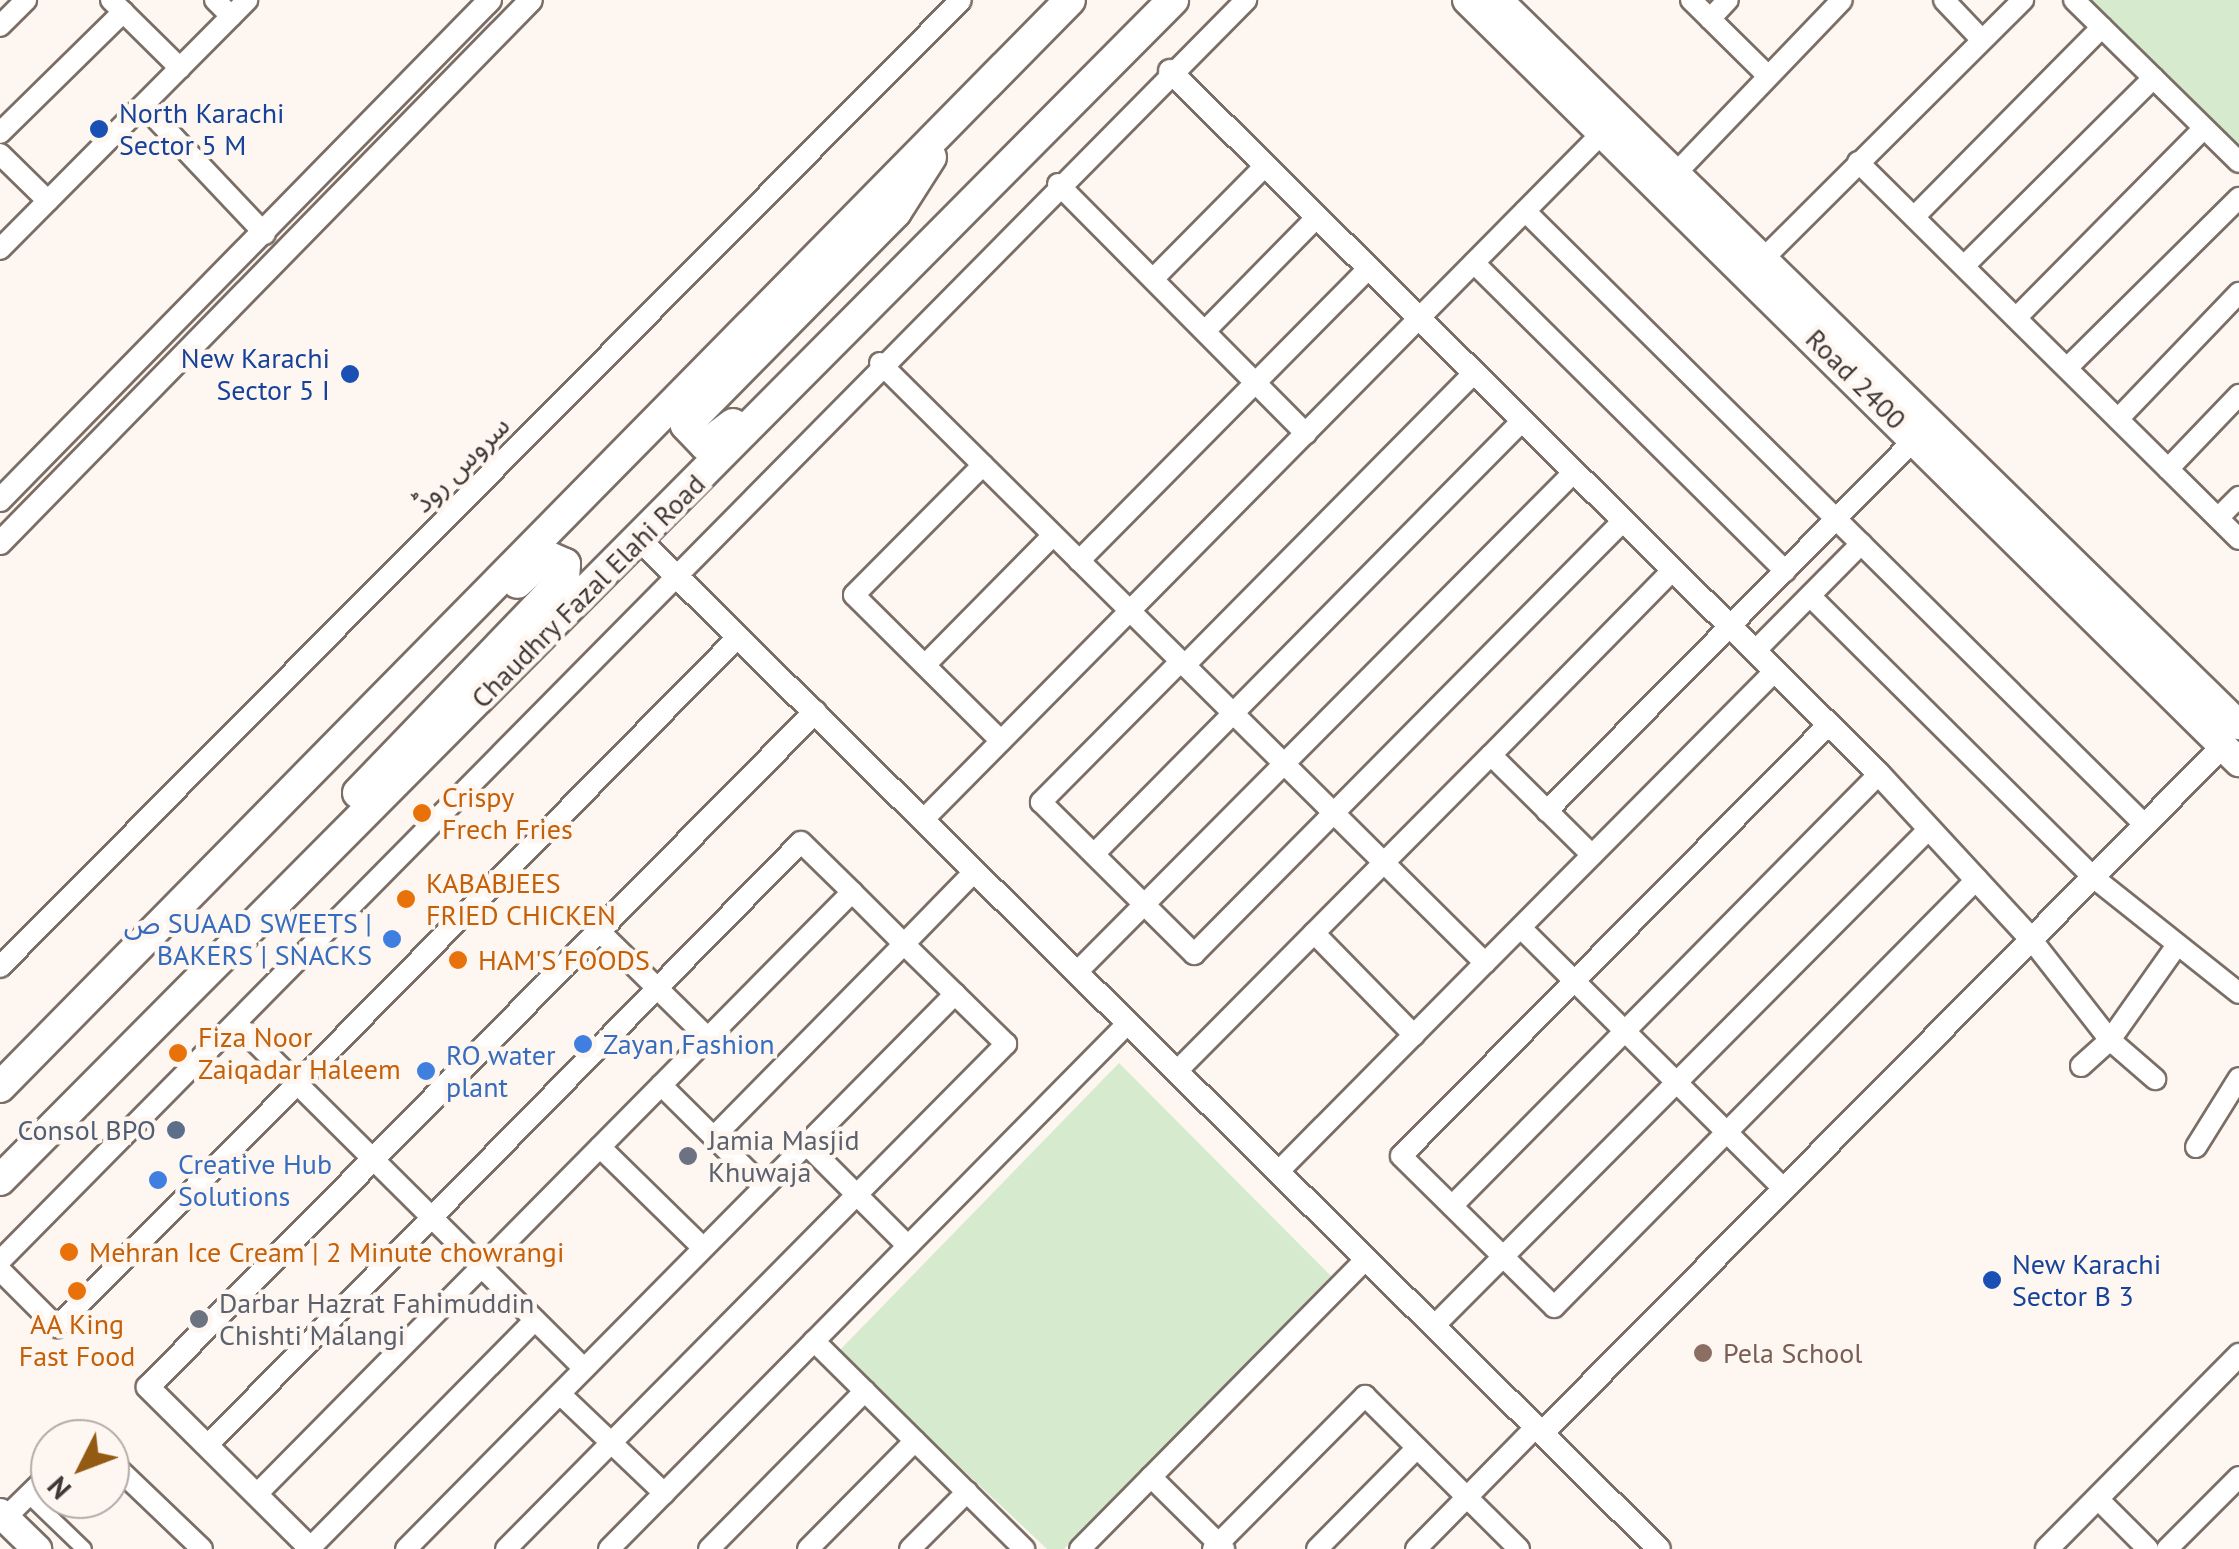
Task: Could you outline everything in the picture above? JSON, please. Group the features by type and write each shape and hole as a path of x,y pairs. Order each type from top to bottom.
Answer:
{"main road":[{"path":"0,1087 250,828 1070,0"},
{"name":"Chaudhry Fazal Elahi Road","path":"0,1180 1173,0"},
{"name":"Road 2400","path":"1467,0 2234,744"},
{"name":"Road 2400","path":"1498,0 1764,258 2234,744"},
{"path":"963,212 889,270 716,441 689,437 691,414 896,212 964,106"},
{"path":"250,828 315,784 542,558 562,560 564,579 351,801 284,897"},
{"path":"2,1515 36,1549"}],"street":[{"path":"0,26 26,0"},
{"path":"0,249 239,8 215,0"},
{"path":"0,500 265,234 490,0"},
{"path":"0,542 531,0"},
{"name":"سروس روڈ","path":"0,967 961,0"},
{"path":"0,1261 237,1024 672,572 1170,71 1246,0"},
{"path":"1691,0 1768,76"},
{"path":"1710,18 1728,0"},
{"path":"1677,172 1842,0"},
{"path":"1944,0 1982,40"},
{"path":"1764,258 2023,0"},
{"path":"2074,0 2239,162"},
{"path":"0,133 117,6 180,68"},
{"path":"1914,217 2102,27"},
{"path":"1170,71 1879,774 2031,939 2110,1040 2155,1079"},
{"path":"1964,266 2153,78"},
{"path":"144,106 265,234"},
{"path":"2016,318 2204,128"},
{"path":"922,820 1604,130"},
{"path":"0,154 48,201"},
{"path":"1858,162 2239,539"},
{"path":"1154,278 1265,166"},
{"path":"1058,184 1306,434"},
{"path":"2067,368 2239,198"},
{"path":"1526,211 2145,825"},
{"path":"1206,330 1318,217"},
{"path":"1474,263 1784,571"},
{"path":"1079,561 1369,268"},
{"path":"2118,419 2239,293"},
{"path":"880,363 1485,963"},
{"path":"1474,373 1042,802 1194,954 1623,521"},
{"path":"2168,469 2239,395"},
{"path":"1094,854 1522,421"},
{"path":"1548,811 1916,438"},
{"path":"983,465 854,595 1001,741"},
{"path":"1077,972 1574,472"},
{"path":"2218,518 2239,497"},
{"path":"924,665 1053,535"},
{"path":"640,539 1659,1549"},
{"path":"1755,651 1861,544"},
{"path":"1177,1071 1673,570"},
{"path":"1810,596 2093,877 2175,948 2239,994"},
{"path":"0,1270 57,1327 738,637"},
{"path":"1278,1172 1775,671"},
{"path":"535,1320 310,1548 148,1387 814,712"},
{"path":"1828,724 1404,1150 1452,1206 1554,1307 1977,879"},
{"path":"1416,1549 1784,1189 2145,825 2234,744"},
{"path":"1490,755 1592,856"},
{"path":"1452,1206 1879,774"},
{"path":"1434,1326 1928,830"},
{"path":"207,1446 801,842 1006,1044 506,1549"},
{"path":"714,1137 975,871"},
{"path":"256,1495 852,892"},
{"path":"1521,928 1784,1189"},
{"path":"599,930 708,1038"},
{"path":"1314,933 1414,1035"},
{"path":"2081,1066 2110,1040 2175,948"},
{"path":"406,1549 955,994"},
{"path":"609,1549 1128,1023"},
{"path":"237,1024 584,1369"},
{"path":"2196,1147 2239,1078"},
{"path":"661,1085 764,1187"},
{"path":"806,1144 908,1246"},
{"path":"600,1147 703,1248"},
{"path":"1080,1549 1366,1259"},
{"path":"814,1341 1020,1548"},
{"path":"2047,1549 2239,1355"},
{"path":"709,1549 865,1391"},
{"path":"560,1394 664,1494"},
{"path":"1151,1476 1218,1547 1364,1396 1520,1549"},
{"path":"808,1549 915,1441"},
{"path":"1317,1549 1417,1448"},
{"path":"2168,1549 2239,1477"},
{"path":"130,1480 202,1549"},
{"path":"910,1549 967,1492"},
{"path":"2,1515 29,1496 84,1549"},
{"path":"2097,1498 2148,1549"},
{"path":"626,1532 642,1549"}],"green space":[{"path":"2075,0 2239,0 2239,160"},
{"path":"1119,1063 1331,1276 1064,1549 1047,1549 838,1352"}],"place":[{"name":"North Karachi Sector 5 M","path":"99,129"},
{"name":"New Karachi Sector 5 I","path":"350,374"},
{"name":"Crispy Frech Fries","path":"422,813"},
{"name":"KABABJEES FRIED CHICKEN","path":"406,899"},
{"name":"ص SUAAD SWEETS | BAKERS | SNACKS","path":"392,939"},
{"name":"HAM'S FOODS","path":"458,960"},
{"name":"Zayan Fashion","path":"583,1044"},
{"name":"Fiza Noor Zaiqadar Haleem","path":"178,1053"},
{"name":"RO water plant","path":"426,1071"},
{"name":"Consol BPO","path":"176,1130"},
{"name":"Jamia Masjid Khuwaja","path":"688,1156"},
{"name":"Creative Hub Solutions","path":"158,1180"},
{"name":"Mehran Ice Cream | 2 Minute chowrangi","path":"69,1252"},
{"name":"New Karachi Sector B 3","path":"1992,1280"},
{"name":"AA King Fast Food","path":"77,1291"},
{"name":"Darbar Hazrat Fahimuddin Chishti Malangi","path":"199,1319"},
{"name":"Pela School","path":"1703,1353"}]}
